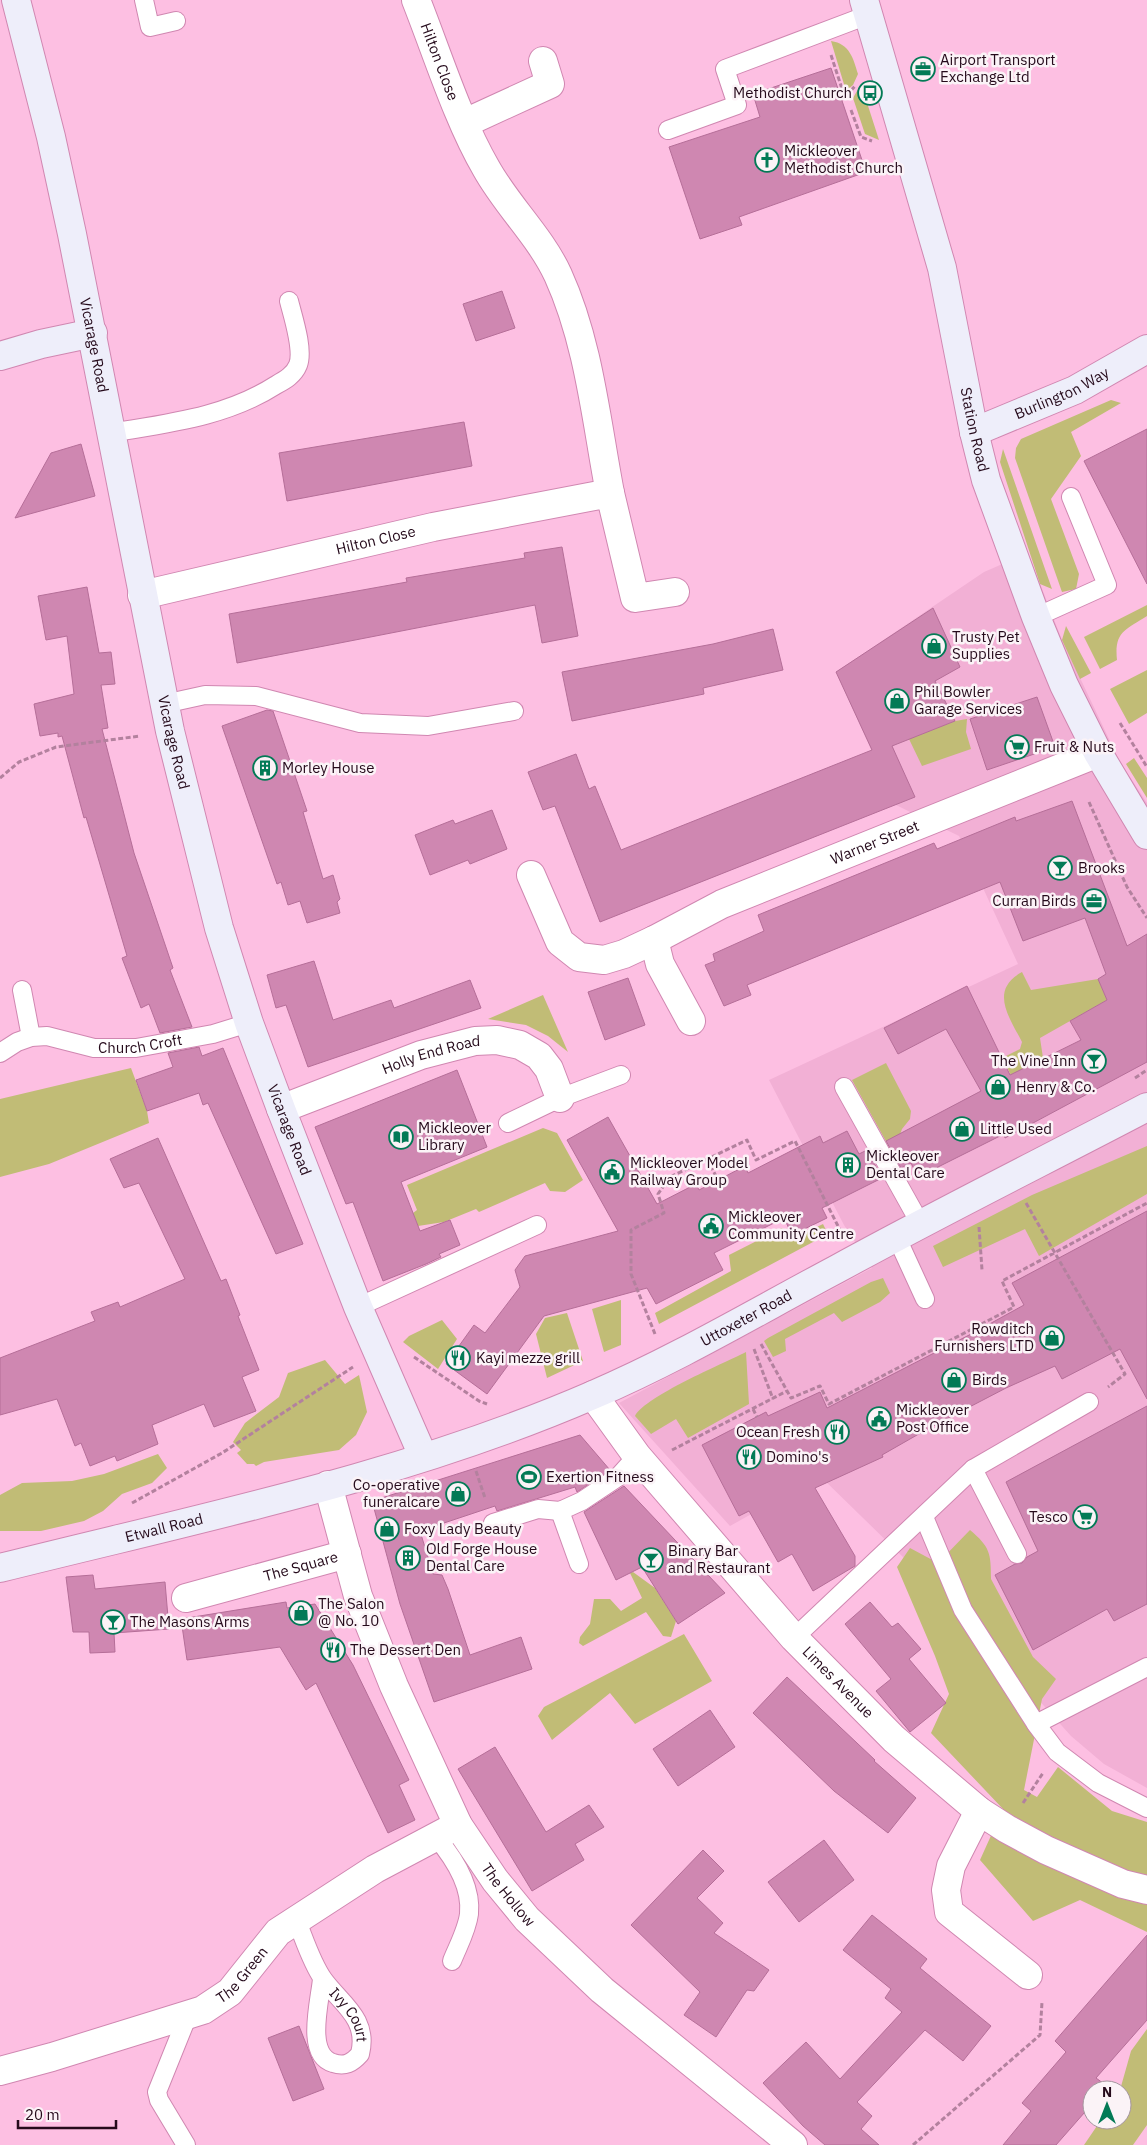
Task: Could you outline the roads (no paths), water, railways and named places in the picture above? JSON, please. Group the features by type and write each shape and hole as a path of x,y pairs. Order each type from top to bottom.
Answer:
{"street":[{"name":"Vicarage Road","path":"16,0 51,137 93,334 164,704 219,928 249,1023 281,1109 358,1307 423,1456"},
{"name":"Hilton Close","path":"416,0 484,167 545,253 557,273 570,305 589,376 610,493 635,598 674,592"},
{"name":"Station Road","path":"866,7 942,268 974,432 986,480 1036,617 1064,685 1098,753 1147,835"},
{"path":"465,123 550,84 544,62"},
{"path":"0,356 41,344 93,334"},
{"name":"Burlington Way","path":"974,432 1075,390 1147,350"},
{"name":"Hilton Close","path":"142,595 433,528 610,493"},
{"name":"Warner Street","path":"531,875 560,942 579,957 604,960 624,954 654,940 722,904 1098,753"},
{"path":"654,940 660,964 691,1021"},
{"name":"Holly End Road","path":"281,1109 421,1055 475,1041 497,1040 520,1046 539,1056 549,1069 560,1098"},
{"name":"Uttoxeter Road","path":"328,1486 508,1429 593,1396 663,1363 749,1330 897,1238 1147,1107"},
{"name":"Limes Avenue","path":"593,1396 636,1456 794,1638 894,1739 979,1811 1007,1829 1046,1850 1123,1884 1147,1890"},
{"name":"The Square","path":"186,1598 347,1554 328,1486"},
{"name":"Etwall Road","path":"0,1568 328,1486"},
{"name":"The Hollow","path":"347,1554 358,1596 394,1686 447,1831 501,1886 527,1919 602,1990 793,2145"},
{"path":"979,1811 951,1866 946,1890 949,1912 1028,1975"},
{"name":"The Green","path":"0,2071 52,2057 203,2010 230,1992 278,1932 375,1869 447,1831"}],"lane":[{"path":"144,0 150,27 176,21"},
{"path":"668,130 737,105 725,69 824,32 866,7"},
{"path":"111,433 202,417 238,406 285,380 295,372 300,354 289,301"},
{"path":"1036,617 1107,585 1071,497"},
{"path":"164,704 205,695 256,696 360,723 428,726 514,711"},
{"path":"22,990 31,1037"},
{"name":"Church Croft","path":"0,1053 17,1042 31,1037 48,1036 94,1048 136,1048 213,1034 249,1023"},
{"path":"508,1124 560,1098 622,1075"},
{"path":"844,1087 921,1225"},
{"path":"358,1307 537,1225"},
{"path":"897,1238 926,1299"},
{"path":"794,1638 973,1469 1089,1402"},
{"path":"493,1523 538,1509 560,1512 582,1501 618,1477 636,1456"},
{"path":"973,1469 1017,1554"},
{"path":"560,1512 579,1564"},
{"path":"924,1517 964,1610 1036,1724 1057,1752 1098,1784 1147,1808"},
{"path":"1036,1724 1147,1667"},
{"path":"447,1831 450,1853 469,1898 469,1914 452,1961"},
{"name":"Ivy Court","path":"296,1920 322,1978"},
{"path":"186,2145 158,2100 157,2092 188,2015"}],"place":[{"name":"Airport Transport Exchange Ltd","path":"923,69"},
{"name":"Methodist Church","path":"870,93"},
{"name":"Mickleover Methodist Church","path":"767,160"},
{"name":"Trusty Pet Supplies","path":"934,646"},
{"name":"Phil Bowler Garage Services","path":"897,701"},
{"name":"Fruit & Nuts","path":"1017,747"},
{"name":"Morley House","path":"265,768"},
{"name":"Brooks","path":"1060,868"},
{"name":"Curran Birds","path":"1094,901"},
{"name":"The Vine Inn","path":"1094,1061"},
{"name":"Henry & Co.","path":"998,1087"},
{"name":"Little Used","path":"962,1129"},
{"name":"Mickleover Library","path":"401,1137"},
{"name":"Mickleover Dental Care","path":"848,1165"},
{"name":"Mickleover Model Railway Group","path":"612,1172"},
{"name":"Mickleover Community Centre","path":"711,1226"},
{"name":"Rowditch Furnishers LTD","path":"1052,1338"},
{"name":"Kayi mezze grill","path":"458,1358"},
{"name":"Birds","path":"954,1380"},
{"name":"Mickleover Post Office","path":"879,1419"},
{"name":"Ocean Fresh","path":"837,1432"},
{"name":"Domino's","path":"749,1457"},
{"name":"Exertion Fitness","path":"529,1477"},
{"name":"Co-operative funeralcare","path":"458,1494"},
{"name":"Tesco","path":"1085,1517"},
{"name":"Foxy Lady Beauty","path":"387,1529"},
{"name":"Old Forge House Dental Care","path":"408,1558"},
{"name":"Binary Bar and Restaurant","path":"651,1560"},
{"name":"The Salon @ No. 10","path":"301,1613"},
{"name":"The Masons Arms","path":"113,1622"},
{"name":"The Dessert Den","path":"333,1650"}]}
